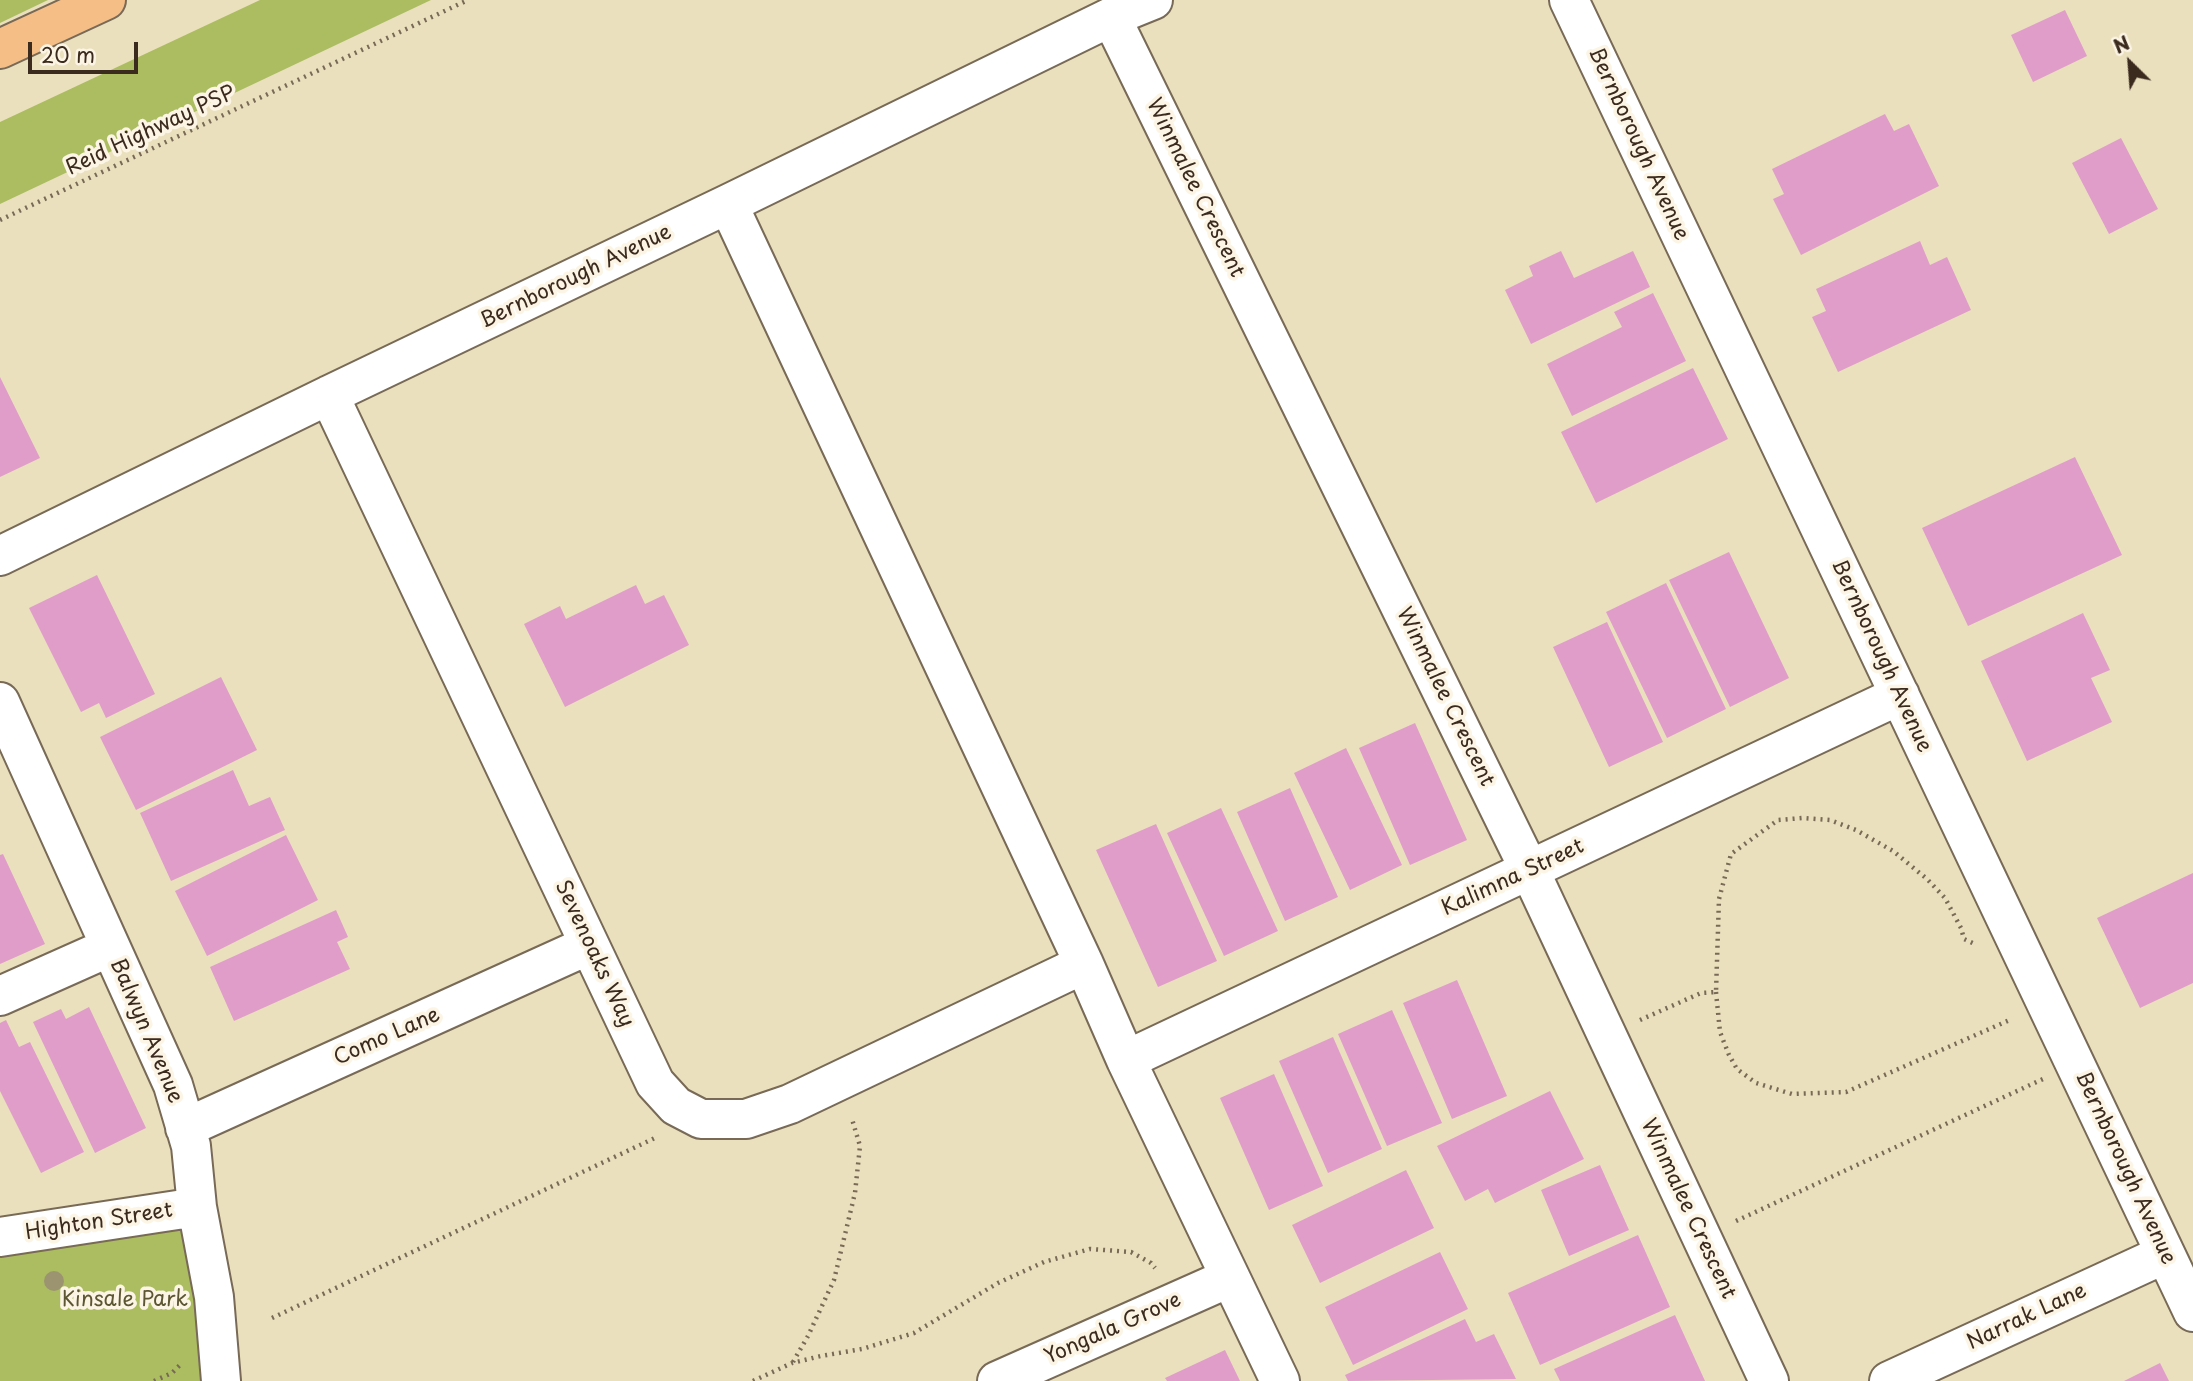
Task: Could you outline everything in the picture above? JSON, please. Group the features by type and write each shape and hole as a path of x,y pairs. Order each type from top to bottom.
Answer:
{"highway":[{"path":"0,49 106,0"}],"street":[{"name":"Bernborough Avenue","path":"0,556 1111,17 1153,0"},
{"name":"Bernborough Avenue","path":"1569,0 2193,1312"},
{"name":"Winmalee Crescent","path":"1111,17 1530,871 1769,1381"},
{"path":"728,204 1084,964 1126,1060 1280,1381"},
{"name":"Sevenoaks Way","path":"329,395 655,1083 677,1106 701,1119 746,1119 790,1104 1084,964"},
{"name":"Kalimna Street","path":"1126,1060 1900,695"},
{"name":"Balwyn Avenue","path":"0,702 173,1085 191,1146 197,1207 214,1297 221,1381"},
{"name":"Como Lane","path":"185,1128 589,945"},
{"path":"0,996 110,947"},
{"name":"Highton Street","path":"0,1237 197,1207"},
{"name":"Narrak Lane","path":"1889,1381 2165,1254"},
{"name":"Yongala Grove","path":"997,1381 1229,1278"}],"path":[{"name":"Reid Highway PSP","path":"0,220 468,0"},
{"path":"1987,950 1964,939 1945,898 1893,851 1856,830 1830,820 1777,820 1731,854 1719,899 1716,992 1720,1032 1737,1069 1756,1083 1792,1094 1815,1094 1846,1092 2014,1018"},
{"path":"1636,1022 1701,993 1716,992"},
{"path":"1729,1225 2054,1074"},
{"path":"792,1363 834,1280 856,1181 860,1146 852,1119"},
{"path":"272,1318 669,1132"},
{"path":"753,1381 792,1363 862,1349 914,1333 998,1283 1044,1262 1090,1249 1131,1252 1151,1263 1159,1273"},
{"path":"154,1381 172,1373 188,1358"}],"green space":[{"path":"0,0 48,0 0,23"},
{"path":"260,0 431,0 0,204 0,122"},
{"name":"Kinsale Park","path":"197,1207 221,1381 0,1381 0,1237"}],"building":[{"path":"2065,10 2087,56 2033,82 2011,35"},
{"path":"1885,114 1894,131 1909,124 1939,186 1801,255 1773,199 1784,194 1772,169"},
{"path":"2121,138 2158,209 2109,234 2072,163"},
{"path":"1920,241 1930,265 1947,257 1971,310 1838,372 1812,317 1826,311 1816,289"},
{"path":"1561,251 1574,278 1633,251 1650,287 1531,344 1505,290 1533,276 1529,266"},
{"path":"1653,293 1686,361 1572,416 1547,364 1622,327 1614,312"},
{"path":"1693,368 1728,439 1596,503 1561,432"},
{"path":"0,377 40,458 0,477"},
{"path":"2075,457 2122,555 1968,626 1922,528"},
{"path":"1729,552 1789,678 1730,707 1669,580"},
{"path":"97,575 155,694 106,718 99,703 81,712 29,608"},
{"path":"1666,583 1726,709 1667,738 1606,612"},
{"path":"636,585 645,604 664,595 689,645 565,707 524,624 560,606 566,619"},
{"path":"2083,613 2110,670 2091,678 2112,722 2027,761 1981,661"},
{"path":"1607,622 1663,742 1609,767 1553,647"},
{"path":"221,677 257,750 136,810 100,737"},
{"path":"1415,723 1467,840 1410,865 1359,748"},
{"path":"1346,748 1402,865 1350,890 1294,773"},
{"path":"233,770 249,806 270,797 285,830 171,881 140,813"},
{"path":"1290,788 1338,897 1285,921 1237,812"},
{"path":"1221,808 1278,931 1224,956 1167,833"},
{"path":"1156,824 1217,961 1158,987 1096,850"},
{"path":"286,835 318,900 207,956 175,891"},
{"path":"3,854 45,944 0,964 0,855"},
{"path":"2193,873 2193,983 2140,1008 2097,918"},
{"path":"336,910 348,937 337,942 350,969 234,1021 210,967"},
{"path":"1457,980 1507,1096 1452,1119 1403,1003"},
{"path":"89,1007 146,1128 95,1153 33,1022 61,1009 66,1019"},
{"path":"1392,1010 1442,1123 1387,1146 1338,1034"},
{"path":"6,1020 19,1047 30,1042 84,1152 41,1173 0,1091 0,1023"},
{"path":"1333,1037 1382,1149 1328,1173 1279,1061"},
{"path":"1274,1074 1323,1186 1269,1210 1220,1098"},
{"path":"1550,1091 1584,1159 1495,1203 1488,1189 1465,1201 1437,1146"},
{"path":"1600,1165 1629,1230 1569,1256 1541,1190"},
{"path":"1406,1170 1434,1228 1320,1283 1292,1225"},
{"path":"1638,1235 1670,1307 1540,1365 1508,1293"},
{"path":"1440,1252 1468,1309 1353,1365 1325,1307"},
{"path":"1675,1315 1705,1381 1560,1381 1554,1369"},
{"path":"1465,1319 1476,1342 1494,1334 1516,1379 1348,1381 1345,1375"},
{"path":"1225,1350 1240,1381 1167,1381 1165,1378"},
{"path":"2160,1363 2169,1381 2124,1381"}]}
